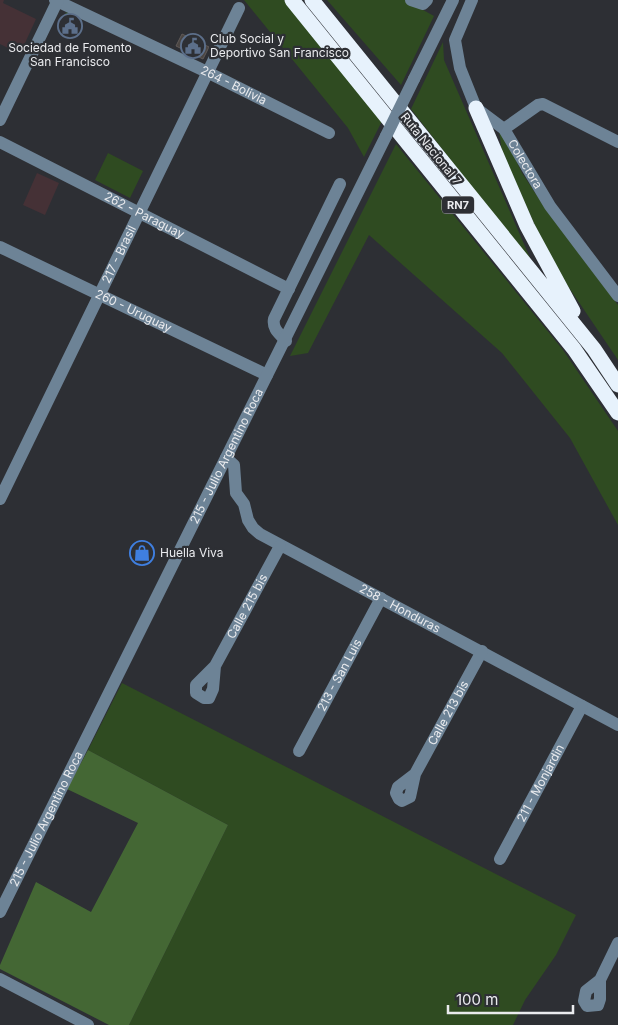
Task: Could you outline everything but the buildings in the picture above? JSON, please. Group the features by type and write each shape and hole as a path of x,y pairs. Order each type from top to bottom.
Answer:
{"highway":[{"name":"Ruta Nacional 7","path":"292,0 574,349 618,413"},
{"name":"Ruta Nacional 7","path":"312,0 594,349 618,385"},
{"path":"476,108 527,226 594,349"}],"street":[{"path":"0,120 57,0"},
{"name":"264 - Bolivia","path":"57,0 329,133"},
{"path":"411,0 423,4 428,0"},
{"name":"215 - Julio Argentino Roca","path":"0,912 286,340 453,0"},
{"path":"472,0 456,34 455,50 476,108"},
{"name":"217 - Brasil","path":"0,499 239,8"},
{"path":"504,129 538,105 543,104 618,142"},
{"name":"Colectora","path":"476,108 504,129 550,206 618,296"},
{"name":"262 - Paraguay","path":"0,142 289,289"},
{"path":"286,340 273,324 340,184"},
{"name":"260 - Uruguay","path":"0,247 267,375"},
{"name":"258 - Honduras","path":"226,458 234,465 236,492 244,504 252,528 280,546 482,651 618,725"},
{"name":"Calle 215 bis","path":"215,666 280,546"},
{"name":"213 - San Luis","path":"299,751 381,598"},
{"name":"Calle 213 bis","path":"415,774 482,651"},
{"name":"211 - Monjardin","path":"500,859 582,706"},
{"path":"600,980 618,943"},
{"path":"0,979 88,1025"}],"shaded area":[{"path":"0,0 4,0 3,3 36,19 20,54 0,44"},
{"path":"37,173 59,183 45,215 23,205"}],"green space":[{"path":"244,0 284,0 382,121 364,157 348,128"},
{"path":"327,0 405,0 434,16 401,85"},
{"path":"66,12 82,20 77,32 61,24"},
{"path":"443,42 444,60 534,267 411,109"},
{"path":"499,131 507,142 522,173 545,208 618,305 618,360 551,261 502,152"},
{"path":"396,144 563,350 618,431 618,525 570,438 502,353 369,235 308,353 290,356"},
{"path":"108,153 143,171 130,198 95,180"},
{"path":"122,683 576,915 556,955 525,1000 513,1025 129,1025 228,825 88,750"},
{"path":"88,750 228,825 129,1025 109,1025 0,969 0,965 36,882 91,912 138,823 67,789"}],"place":[{"name":"Sociedad de Fomento San Francisco","path":"70,26"},
{"name":"Club Social y Deportivo San Francisco","path":"193,46"},
{"name":"Huella Viva","path":"142,553"}]}
